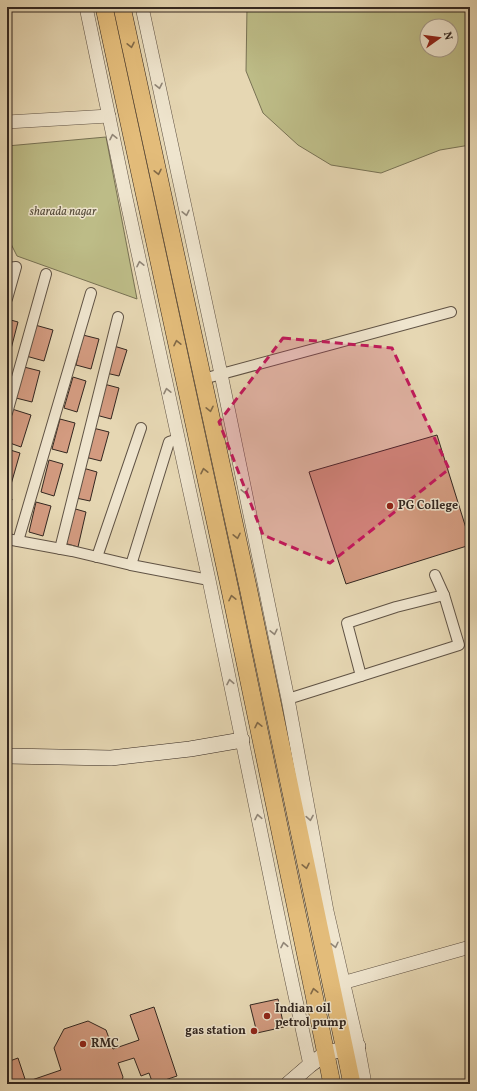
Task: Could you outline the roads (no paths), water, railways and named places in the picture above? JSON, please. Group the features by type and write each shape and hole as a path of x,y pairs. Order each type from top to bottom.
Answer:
{"highway":[{"path":"104,7 266,763 332,1084"},
{"path":"122,7 285,762 297,783 321,912 351,1047 352,1084"}],"main road":[{"path":"7,756 111,758 190,749 242,740"},
{"path":"288,1084 326,1053 351,1047"}],"street":[{"path":"86,7 209,580 310,1065"},
{"path":"142,7 221,374 288,699 297,750 297,783"},
{"path":"7,122 109,116"},
{"path":"7,268 16,267 7,299"},
{"path":"7,413 46,274"},
{"path":"18,541 91,293"},
{"path":"203,378 451,312"},
{"path":"60,549 118,317"},
{"path":"97,557 141,428"},
{"path":"131,565 169,442 178,439"},
{"path":"7,539 209,580"},
{"path":"288,699 459,645 444,595 435,575"},
{"path":"361,676 347,623 396,607 444,595"},
{"path":"338,985 470,947"},
{"path":"351,1047 365,1084"}],"place":[{"name":"PG College","path":"390,506"},
{"name":"Indian oil petrol pump","path":"267,1016"},
{"name":"gas station","path":"254,1031"},
{"name":"RMC","path":"83,1044"}],"park label":[{"name":"sharada nagar","path":"63,212"}]}
